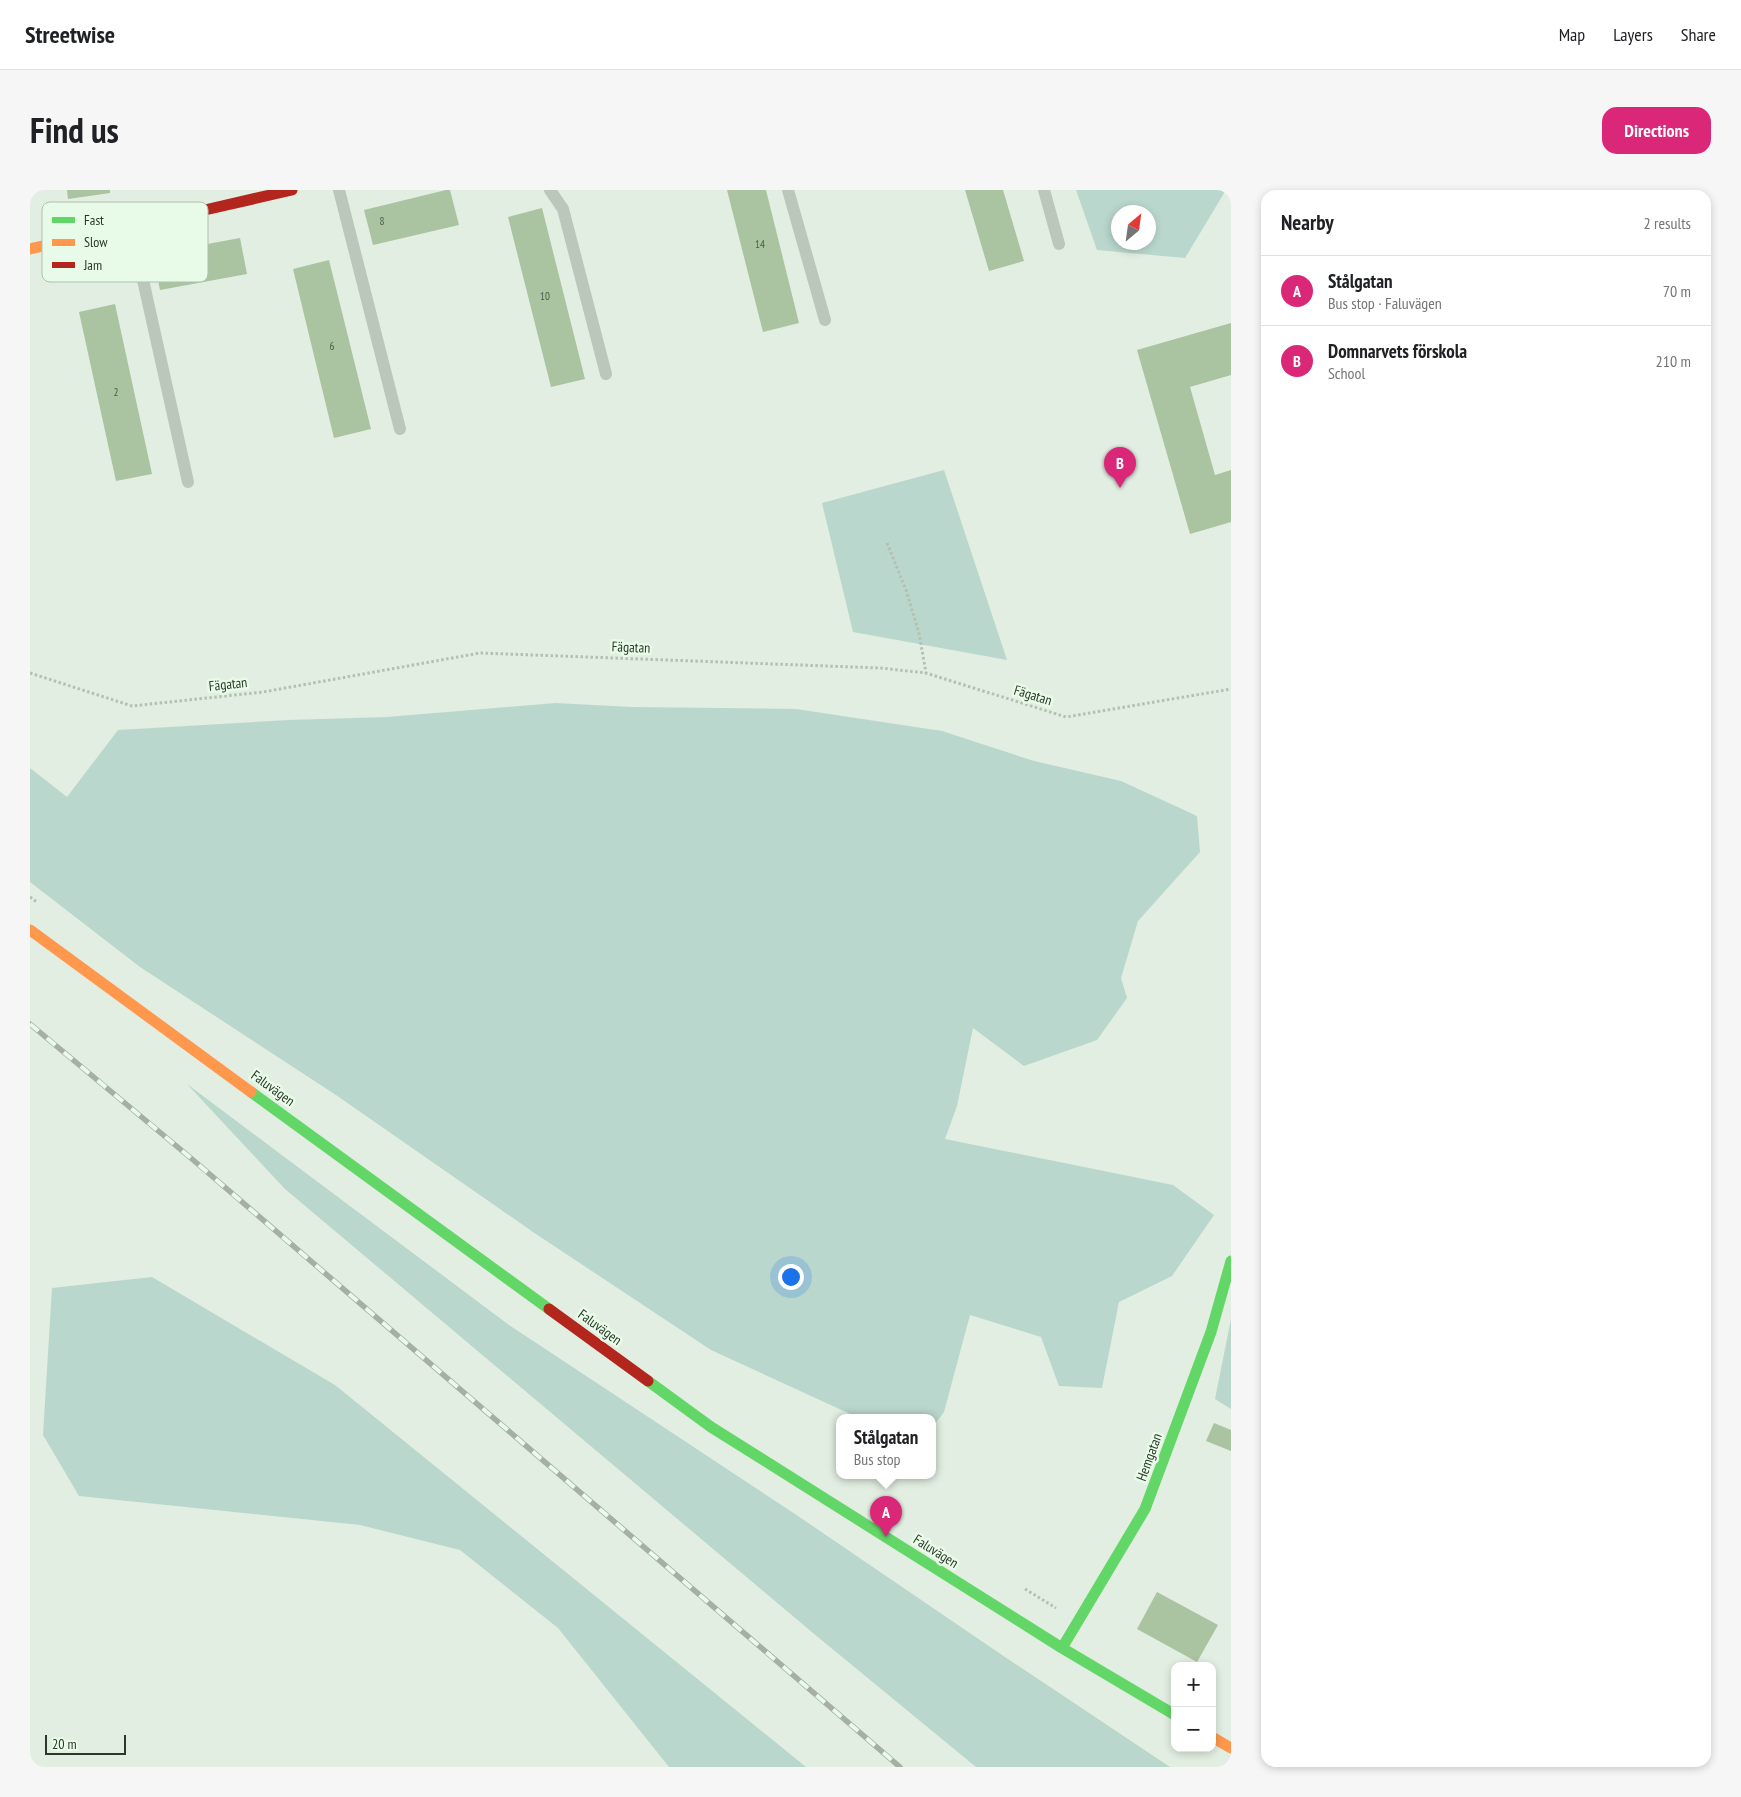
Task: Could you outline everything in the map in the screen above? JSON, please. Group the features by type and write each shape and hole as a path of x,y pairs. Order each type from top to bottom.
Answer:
{"street":[{"path":"208,209 292,190"},
{"name":"Faluvägen","path":"30,930 711,1427 1062,1648 1171,1713"},
{"name":"Hemgatan","path":"1062,1648 1146,1509 1211,1332 1231,1260"},
{"path":"1216,1739 1231,1748"}],"lane":[{"path":"339,190 400,429"},
{"path":"550,190 563,209 606,374"},
{"path":"788,190 825,320"},
{"path":"1044,190 1059,244"},
{"path":"143,282 188,482"}],"path":[{"path":"887,543 920,632 926,673"},
{"name":"Fägatan","path":"30,673 132,706 263,692 480,653 870,667 926,673 1066,717 1231,689"}],"shaded area":[{"path":"1076,190 1226,190 1185,258 1097,250"},
{"path":"944,470 1007,660 853,632 822,503"},
{"path":"556,703 631,707 796,709 942,731 1034,761 1121,781 1197,816 1200,852 1138,921 1121,978 1127,998 1097,1040 1024,1066 973,1028 957,1106 945,1139 1173,1185 1214,1215 1172,1276 1119,1302 1102,1388 1059,1386 1041,1337 970,1315 944,1412 936,1423 936,1414 850,1414 711,1350 533,1232 336,1095 140,967 30,882 30,768 67,797 118,730 288,720 387,717"},
{"path":"187,1084 509,1325 795,1514 1170,1767 976,1767 813,1633 285,1189"},
{"path":"152,1277 335,1385 806,1767 669,1767 558,1628 460,1550 360,1525 79,1496 43,1435 52,1288"},
{"path":"1231,1319 1231,1409 1215,1399"}],"building":[{"path":"67,190 110,190 110,193 68,199"},
{"path":"450,190 459,225 373,245 364,210"},
{"path":"727,190 766,190 799,323 763,332"},
{"path":"965,190 1003,190 1024,261 989,271"},
{"path":"542,208 585,379 551,387 508,217"},
{"path":"240,238 247,274 208,281 208,244"},
{"path":"329,260 371,429 334,438 293,269"},
{"path":"158,282 204,282 160,290"},
{"path":"115,304 152,474 116,481 79,312"},
{"path":"1231,323 1231,375 1190,387 1215,475 1231,470 1231,522 1190,534 1137,350"},
{"path":"1214,1423 1231,1430 1231,1451 1206,1441"},
{"path":"1157,1592 1218,1625 1197,1662 1137,1629"}],"railway":[{"path":"30,1024 192,1159 900,1767"}],"traffic: fast":[{"path":"251,1092 549,1309"},
{"path":"1062,1648 1145,1509 1211,1332 1231,1261"},
{"path":"648,1381 711,1427 1062,1648 1171,1713"}],"traffic: slow":[{"path":"30,249 42,246"},
{"path":"30,930 251,1092"},
{"path":"1216,1739 1231,1748"}],"traffic: jam":[{"path":"208,209 292,190"},
{"path":"549,1309 648,1381"}],"place":[{"name":"Domnarvets förskola","path":"1120,488"},
{"name":"Stålgatan","path":"886,1537"}]}
